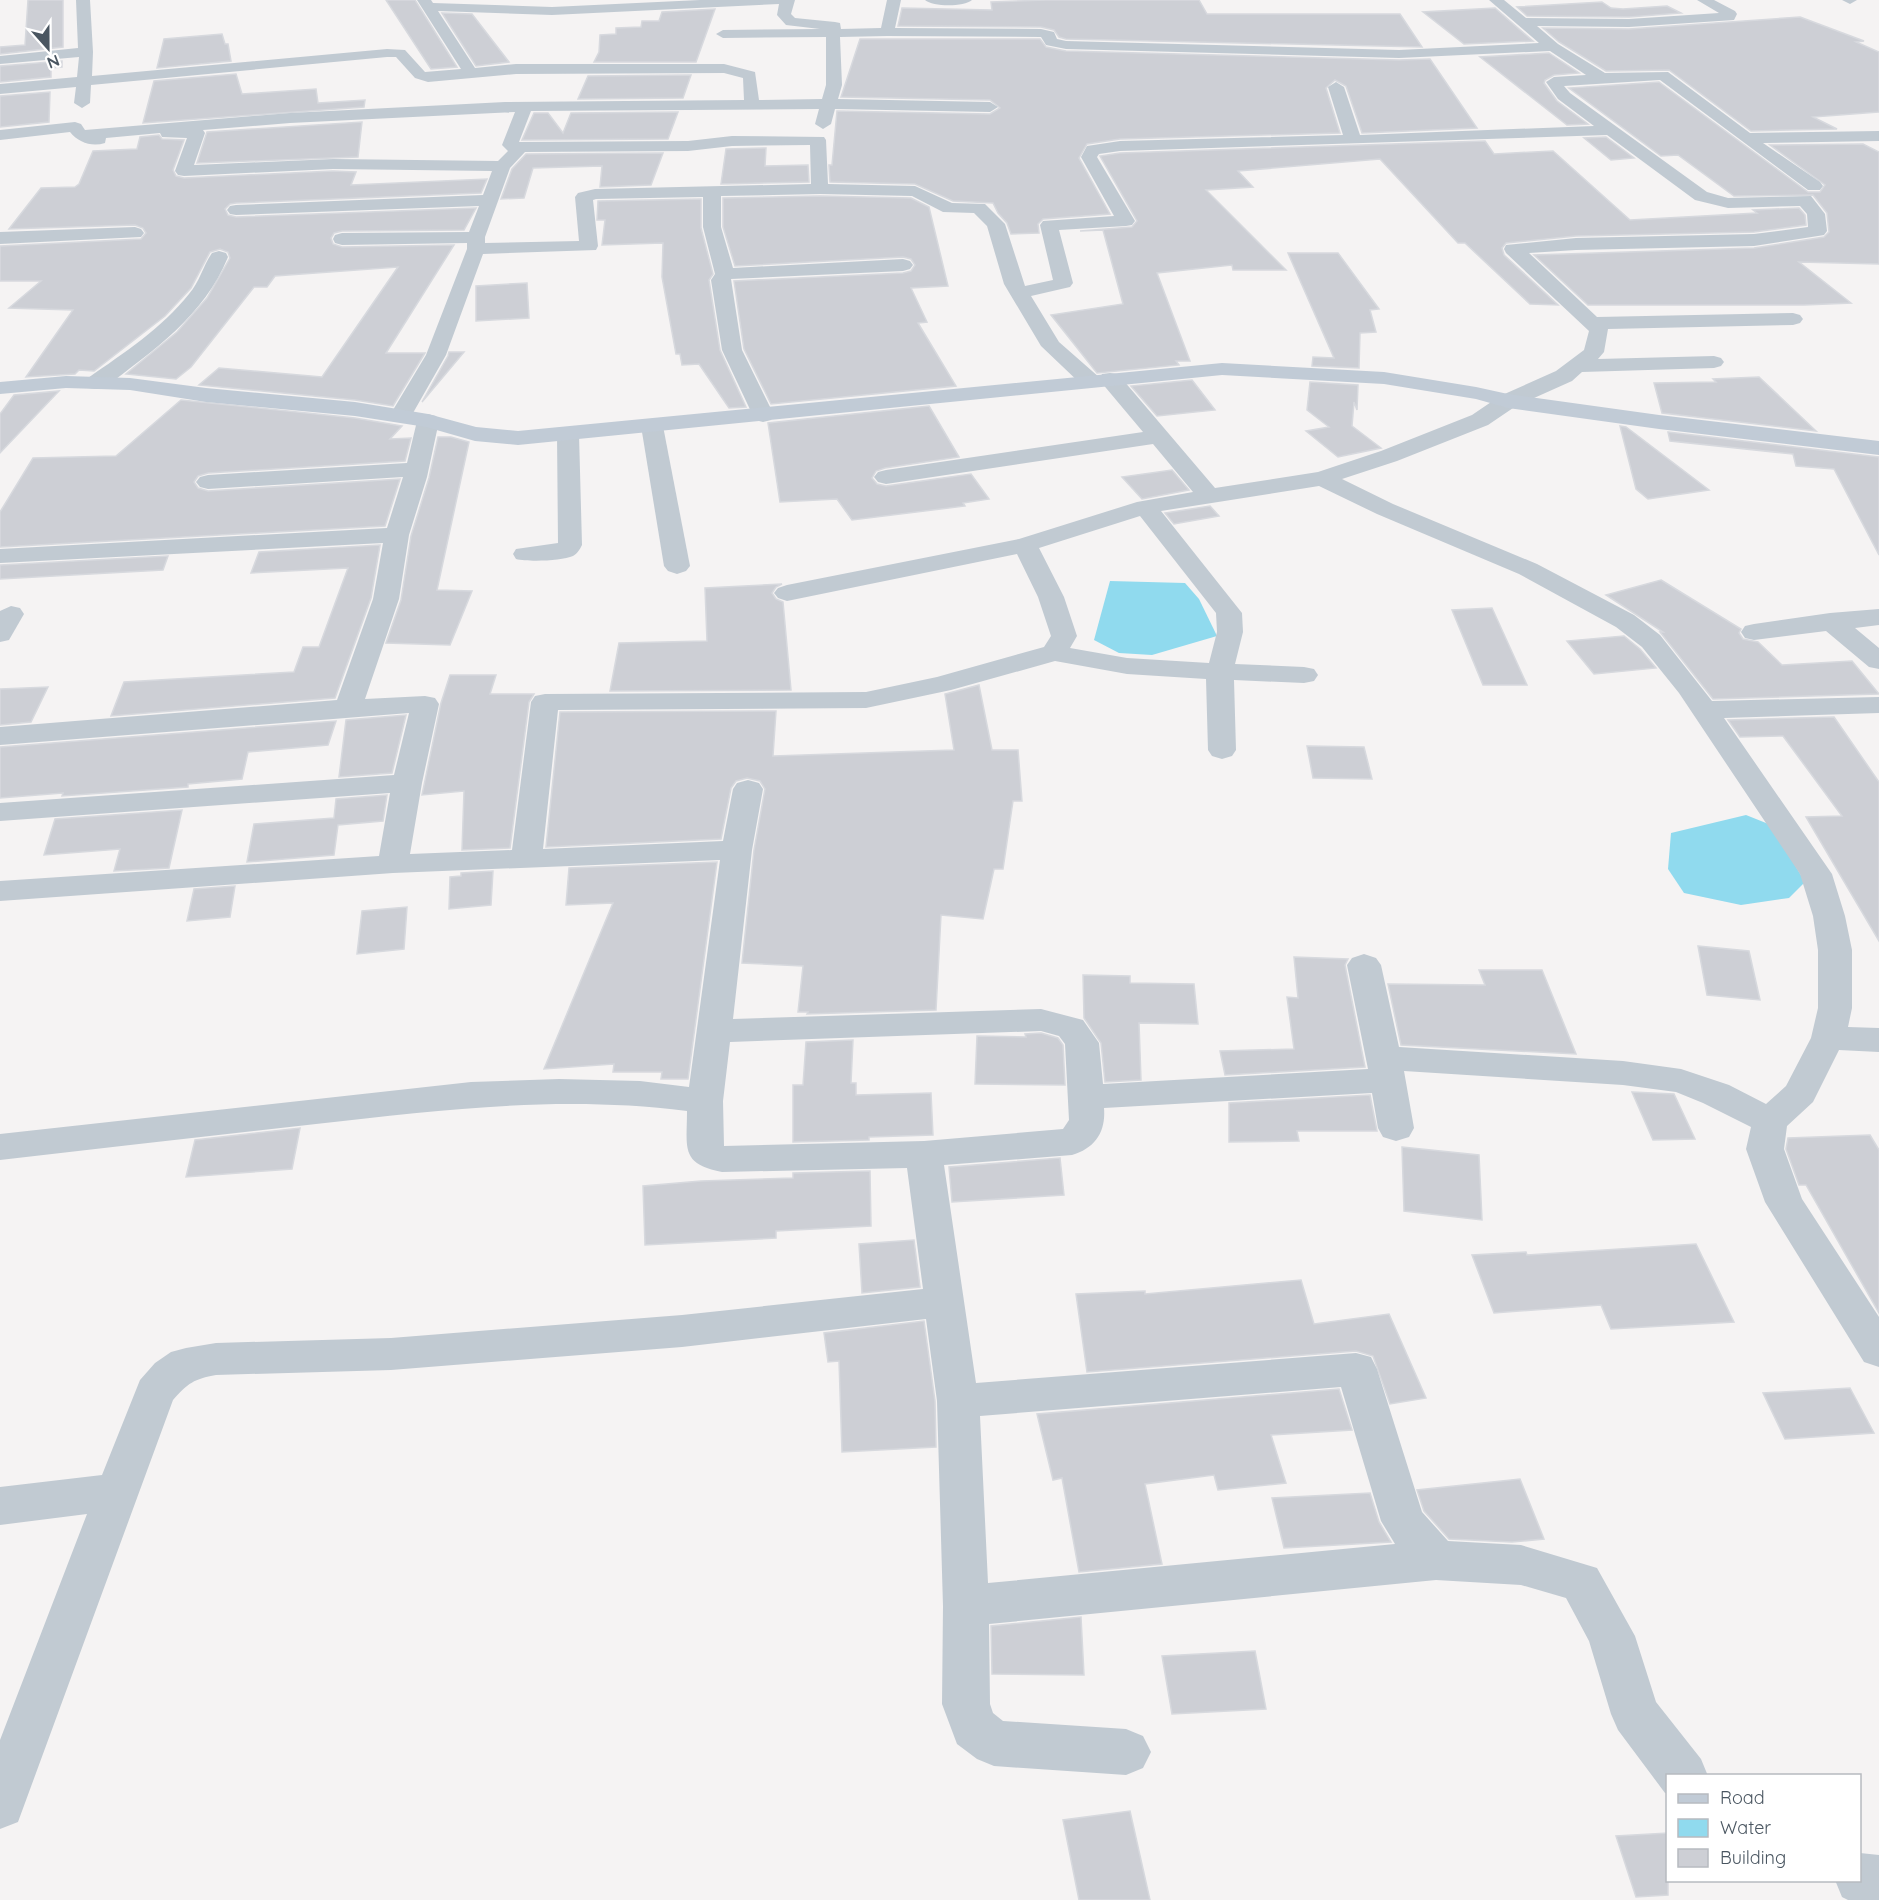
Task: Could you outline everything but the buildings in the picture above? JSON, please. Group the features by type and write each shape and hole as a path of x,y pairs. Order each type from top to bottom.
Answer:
{"street":[{"path":"83,0 85,74 83,134"},
{"path":"426,3 552,11 788,0 784,15 791,22 835,26 833,33 834,85 818,140 820,189"},
{"path":"887,32 894,0"},
{"path":"932,0 965,0"},
{"path":"1496,0 1554,47 1602,78"},
{"path":"1523,22 1629,23 1729,17 1730,14 1704,0"},
{"path":"426,3 471,73"},
{"path":"723,34 1041,33 1049,35 1051,42 1066,45 1216,47 1401,54 1554,47"},
{"path":"0,74 85,74 387,52 400,53 420,75 435,77 516,69 724,68 750,75 752,105"},
{"path":"0,60 85,74"},
{"path":"0,89 85,74"},
{"path":"0,102 85,74"},
{"path":"787,593 1025,545 1082,525 1145,507 1322,478 1389,456 1480,420 1508,401 1564,376 1594,352 1599,330 1513,249 1576,244 1754,240 1818,231 1816,214 1805,200 1728,203 1701,196 1564,96 1554,82 1663,75 1814,186"},
{"path":"1336,87 1353,140"},
{"path":"35,148 83,134 436,109 829,104 990,107"},
{"path":"525,107 510,145 519,148 688,146 732,141 818,140"},
{"path":"1019,293 1063,283 1049,225 1126,221 1089,157 1094,150 1120,146 1611,130"},
{"path":"0,135 197,133 184,171 333,164 500,173"},
{"path":"278,166 285,135"},
{"path":"1746,138 1879,136"},
{"path":"401,415 436,355 489,200 500,173 519,148"},
{"path":"378,182 500,173"},
{"path":"342,239 589,246 584,197 595,194 820,189 915,191 949,208 979,208 996,224 1014,284 1051,346 1101,380 1158,436 1210,497"},
{"path":"711,192 712,227 725,274 721,280 732,350 763,416"},
{"path":"236,210 489,200"},
{"path":"0,238 135,233"},
{"path":"96,383 154,340 197,297 213,275 219,257"},
{"path":"725,274 903,265"},
{"path":"1590,323 1793,319"},
{"path":"1577,366 1714,362"},
{"path":"0,388 66,382 130,384 206,395 401,415 475,434 518,438 763,416 1222,369 1384,378 1476,393 1508,401 1659,422 1879,448"},
{"path":"348,708 386,599 397,535 417,469 428,421"},
{"path":"652,426 677,566"},
{"path":"525,554 566,550 570,545 568,434"},
{"path":"886,477 1158,436"},
{"path":"207,482 417,469"},
{"path":"1322,478 1385,509 1527,568 1624,621 1651,641 1704,710 1816,874 1829,916 1835,950 1835,1008 1828,1038 1800,1093 1770,1122 1765,1149 1784,1202 1879,1352"},
{"path":"1145,507 1200,574 1229,614 1230,632 1220,670 1222,750"},
{"path":"0,556 397,535"},
{"path":"1025,545 1051,597 1064,636 1054,653"},
{"path":"1754,632 1879,616"},
{"path":"1830,621 1879,662"},
{"path":"526,859 544,702 866,700 940,684 1054,653 1127,666 1304,675"},
{"path":"0,736 425,704 407,783 393,864"},
{"path":"1704,710 1879,705"},
{"path":"0,812 407,783"},
{"path":"715,1031 1041,1020 1058,1023 1071,1028 1082,1042 1087,1120 1083,1134 1072,1142 999,1146 924,1154 737,1159 712,1157 706,1151 705,1101 737,850 748,789"},
{"path":"0,891 393,864 737,850"},
{"path":"1364,965 1396,1128"},
{"path":"1828,1038 1879,1040"},
{"path":"1085,1097 1386,1069 1623,1073 1681,1081 1716,1094 1770,1122"},
{"path":"0,1147 471,1094 582,1092 640,1094 705,1101"},
{"path":"924,1154 958,1401 966,1606 966,1704 974,1728 994,1743 1126,1752"},
{"path":"0,1805 155,1392 170,1375 186,1364 216,1359 391,1354 682,1331 944,1302"},
{"path":"958,1401 1356,1369 1403,1521 1436,1560"},
{"path":"0,1506 119,1492"},
{"path":"966,1606 1436,1560 1521,1565 1581,1582 1611,1636 1635,1714 1681,1774"},
{"path":"1861,1879 1879,1881"}],"water":[{"path":"1110,581 1185,583 1199,599 1217,636 1152,655 1119,653 1094,640"},
{"path":"1746,815 1771,825 1805,882 1789,898 1741,905 1684,893 1668,869 1671,833"}]}
